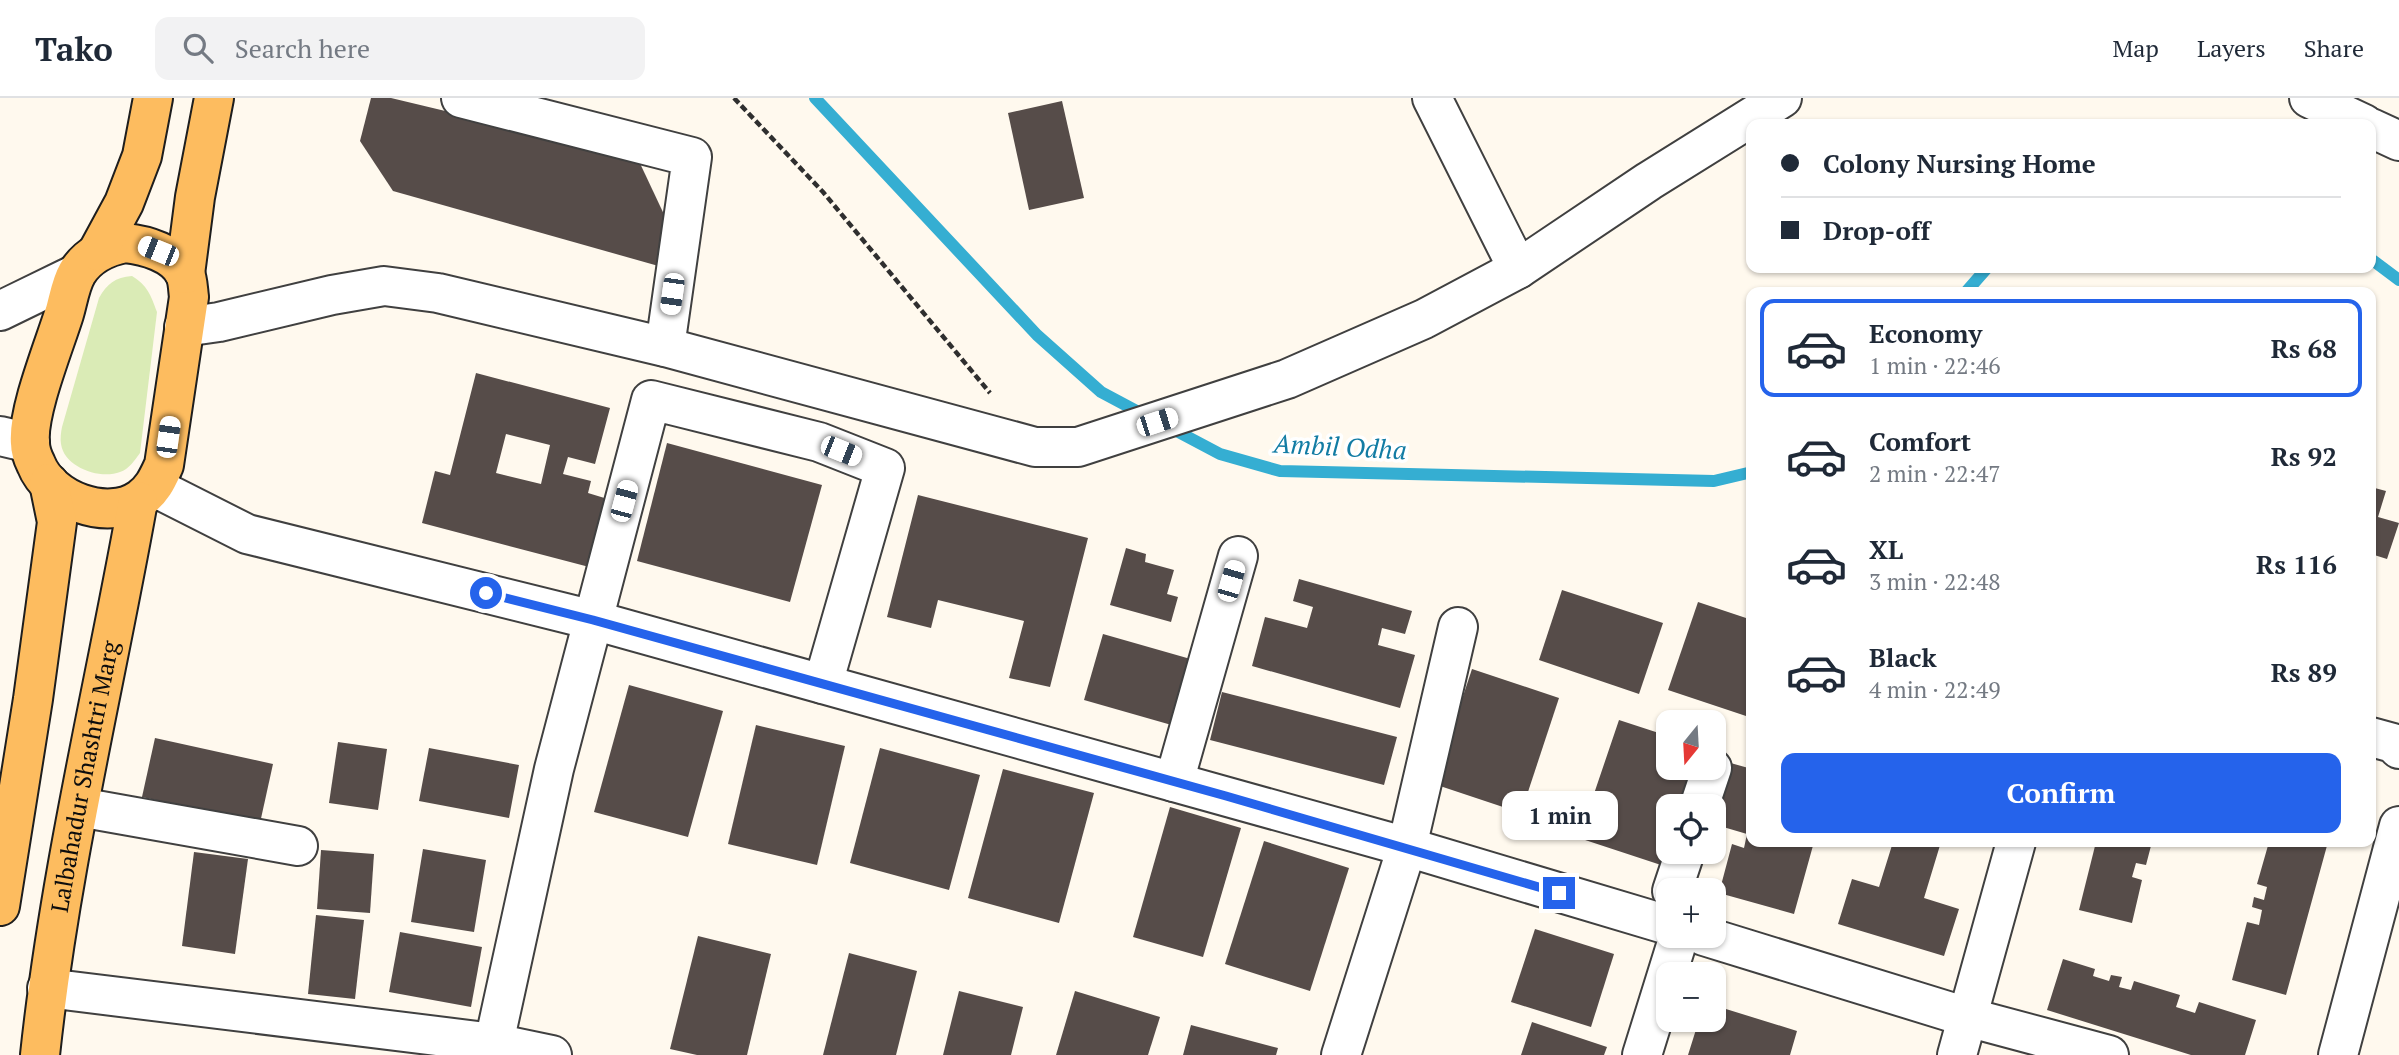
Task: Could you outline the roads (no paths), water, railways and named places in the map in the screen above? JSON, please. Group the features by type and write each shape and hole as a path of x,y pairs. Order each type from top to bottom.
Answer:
{"main road":[{"path":"146,494 114,507 91,506 66,498 49,484 15,439 33,414 87,263 124,203 142,156 151,107"},
{"path":"185,274 195,197 211,112"},
{"path":"87,263 125,243 141,244 176,263 185,274"},
{"name":"Lalbahadur Shashtri Marg","path":"40,1055 47,988 96,711 146,494 164,465 189,297 185,274"},
{"path":"0,906 8,800 57,522 49,484"}],"street":[{"path":"461,98 692,157 665,347"},
{"path":"1432,98 1518,269"},
{"path":"1749,119 1783,98"},
{"path":"2309,98 2353,119"},
{"path":"184,327 219,322 332,295 384,286 438,293 665,347 1035,447 1078,447 1287,379 1424,319 1518,269 1649,181 1746,121"},
{"path":"2376,130 2399,141"},
{"path":"0,312 87,263"},
{"path":"494,1049 554,769 651,400 819,442 886,468 822,684"},
{"path":"146,494 247,534 593,620 1406,847 1656,912"},
{"path":"1174,782 1238,556"},
{"path":"1341,1055 1406,847 1458,627"},
{"path":"2376,738 2393,743 2399,749"},
{"path":"79,807 298,846"},
{"path":"2338,1055 2399,826"},
{"path":"1957,1055 2015,847"},
{"path":"1726,943 1967,1017 2109,1055"},
{"path":"1642,1055 1664,948"},
{"path":"47,988 552,1055"}],"waterway":[{"name":"Ambil Odha","path":"815,98 1037,335 1101,392 1146,416"},
{"name":"Ambil Odha","path":"2376,263 2399,280"},
{"name":"Ambil Odha","path":"1970,287 1983,273"},
{"name":"Ambil Odha","path":"1169,427 1220,454 1280,471 1714,481 1746,473"}]}
